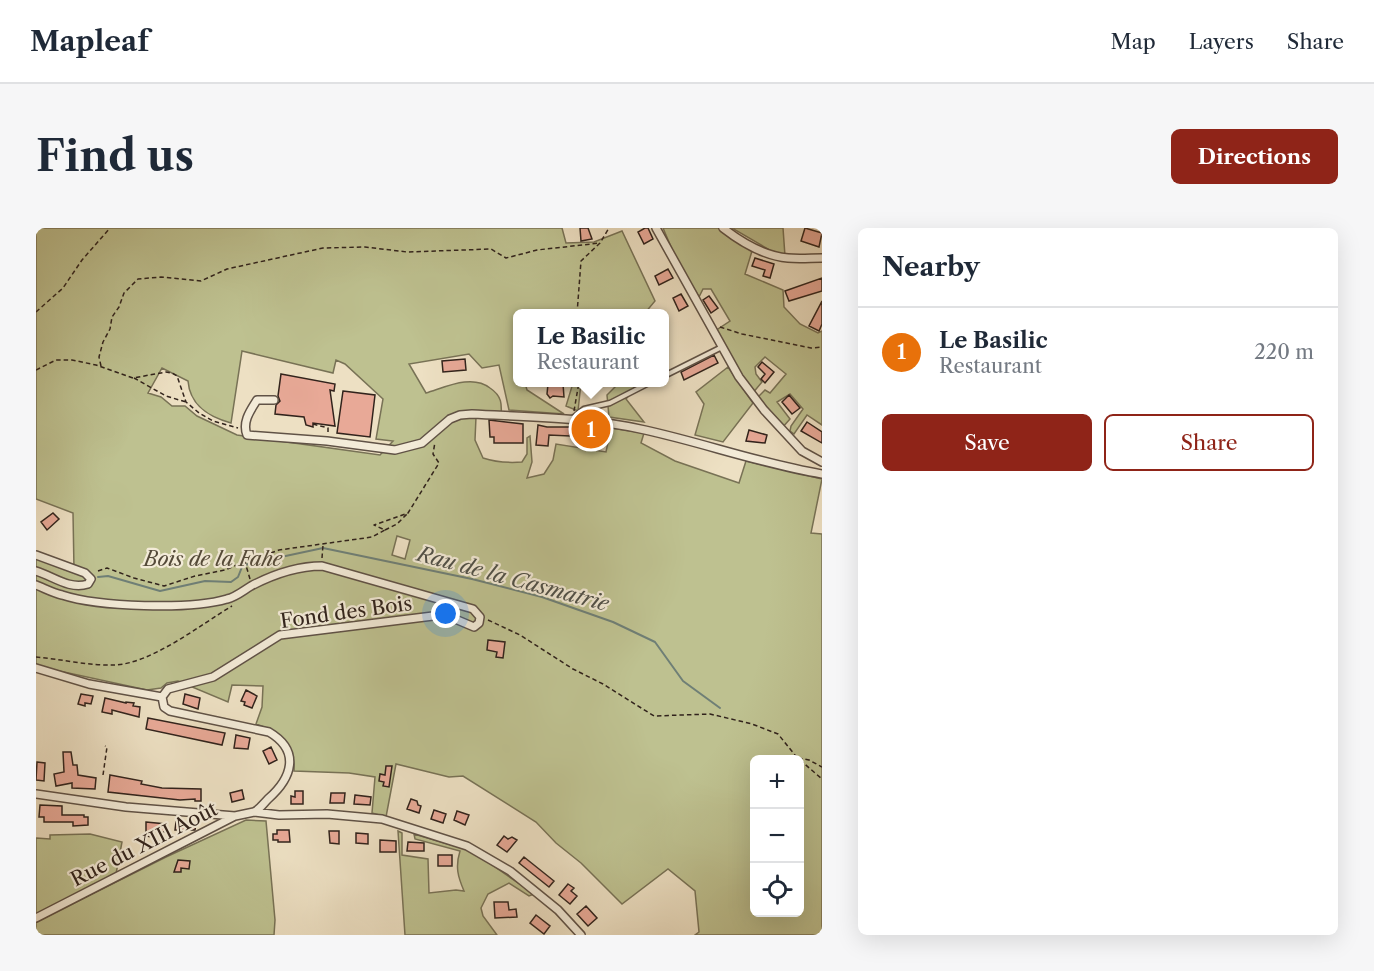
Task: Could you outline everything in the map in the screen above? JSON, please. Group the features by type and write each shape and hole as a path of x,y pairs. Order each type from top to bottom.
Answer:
{"street":[{"path":"656,228 739,377 764,410 802,450 822,462"},
{"path":"723,228 756,249 772,255 787,258 822,258"},
{"path":"274,399 257,400 247,416 245,430 247,435 327,441 395,450 422,443 450,419 460,415 572,419 644,429 772,464 822,474"},
{"path":"36,555 85,573 91,579 88,584 80,586 64,583 36,571"},
{"name":"Fond des Bois","path":"36,585 63,596 94,601 161,606 196,604 228,599 274,575 302,566 322,566 473,609 480,617 479,623 474,627 448,616 433,616 280,635 213,677 168,689 162,697"},
{"path":"36,668 89,684 162,697 164,706 170,711 269,732 279,739 289,756 288,773 280,789 254,813"},
{"path":"36,794 126,807 235,816 254,813 327,814 382,819 467,846 510,871 558,910 581,935"},
{"name":"Rue du XIII Août","path":"36,918 235,816"}],"lane":[{"path":"669,374 722,347"},
{"path":"572,419 584,409 610,403 641,387"}],"path":[{"path":"36,312 63,288 82,260 110,228"},
{"path":"577,309 581,261 600,243 609,228"},
{"path":"101,366 99,357 110,329 112,317 119,308 124,293 138,279 161,277 201,281 227,269 322,248 365,248 407,252 491,249 506,258 537,250 600,243"},
{"path":"712,328 716,326 811,348 822,347"},
{"path":"36,370 56,360 72,360 101,366 133,378 166,396 186,402 213,421 245,430"},
{"path":"133,378 166,372 177,376 186,402"},
{"path":"572,419 578,387"},
{"path":"313,424 328,428"},
{"path":"98,571 107,568 164,586 246,564 279,550 372,537 398,524 408,513 439,464 433,454 437,432"},
{"path":"385,530 375,525 408,513"},
{"path":"322,566 323,544"},
{"path":"246,564 252,585"},
{"path":"36,657 114,665 140,660 182,638 232,606"},
{"path":"480,617 520,635 654,716 710,714 752,724 778,734 796,755"},
{"path":"103,776 107,747 105,746"},
{"path":"804,760 822,767"},
{"path":"804,763 822,779"}],"green space":[{"name":"Bois de la Fahe","path":"36,228 562,228 566,243 594,242 622,231 655,301 648,309 513,309 513,387 526,387 527,390 564,414 509,410 499,365 482,368 469,354 409,364 426,393 467,382 483,384 494,391 500,401 501,417 476,417 475,440 483,458 502,462 522,462 527,454 527,438 530,436 532,462 527,478 544,474 553,460 556,444 606,452 611,428 644,433 641,443 675,461 739,483 746,461 822,479 811,533 822,534 822,935 695,935 699,932 695,891 668,869 622,904 536,822 463,776 449,777 396,764 386,817 372,813 375,777 349,773 294,771 294,762 289,747 279,735 256,724 262,707 263,686 232,685 228,702 178,681 167,683 161,688 147,690 36,666 36,555 74,570 73,513 36,499","holes":["242,351 333,373 336,360 345,364 383,399 376,439 393,441 380,455 237,435 197,416 185,406 172,406 161,397 148,393 162,368 188,381 192,397 208,414 231,423","397,536 410,540 405,559 392,555"]},
{"path":"663,228 718,228 752,251 745,274 783,290 784,307 800,324 818,333 822,331 822,425 807,415 794,434 790,431 803,409 790,394 777,402 790,419 781,429 756,399 765,390 770,393 786,374 765,357 755,367 756,374 762,382 752,394 715,331 730,321 711,289 703,289 699,297 677,261"},
{"path":"732,228 783,228 785,256 773,252"},
{"path":"728,367 753,403 723,442 695,435 704,404 696,392"},
{"path":"572,387 581,387 578,411 566,406"},
{"path":"615,387 634,387 626,399 644,422 609,417 607,395"},
{"path":"246,820 266,821 275,920 274,935 36,935 36,922"},
{"path":"398,831 402,833 402,855 428,859 429,893 464,891 458,872 460,851 415,839 414,834 472,851 534,894 529,896 509,883 488,894 481,908 483,916 497,935 405,935"},
{"path":"90,834 122,842 116,874 36,915 36,838 50,839 50,835"}],"building":[{"path":"580,228 588,228 592,239 581,241"},
{"path":"648,228 653,239 644,244 638,232"},
{"path":"805,228 822,233 819,247 801,241"},
{"path":"755,258 774,264 770,278 763,276 765,270 752,266"},
{"path":"668,269 673,278 659,285 655,276"},
{"path":"822,278 822,291 789,301 785,291"},
{"path":"681,294 688,306 679,311 673,298"},
{"path":"709,296 718,308 711,313 703,300"},
{"path":"822,301 822,324 819,331 809,326"},
{"path":"714,355 718,363 684,380 681,372"},
{"path":"465,359 466,370 443,372 442,361"},
{"path":"762,362 774,372 765,383 761,379 765,374 758,367"},
{"path":"281,374 335,384 334,391 330,390 335,426 313,423 313,427 306,425 304,417 275,414 276,405 280,401 278,396"},
{"path":"548,387 563,387 564,397 550,398 547,394"},
{"path":"343,391 375,395 370,437 337,433"},
{"path":"789,395 800,408 792,414 782,402"},
{"path":"489,420 523,424 523,443 494,443 494,437 490,437"},
{"path":"807,422 822,432 822,443 801,431"},
{"path":"538,425 570,427 570,436 549,435 548,446 536,445"},
{"path":"581,426 599,428 597,438 590,436 590,440 582,438 583,434 579,434"},
{"path":"749,430 767,435 765,443 746,441"},
{"path":"53,513 59,519 47,530 41,522"},
{"path":"488,640 505,642 503,658 496,657 497,652 487,650"},
{"path":"246,690 257,696 252,708 241,701"},
{"path":"81,694 93,696 91,704 85,703 85,706 78,704"},
{"path":"185,694 200,698 198,709 183,704"},
{"path":"105,698 134,703 133,706 140,707 139,717 112,710 112,714 102,712"},
{"path":"148,718 225,733 222,745 146,729"},
{"path":"236,735 250,738 248,749 234,748"},
{"path":"271,747 277,760 269,764 263,751"},
{"path":"63,752 71,752 73,765 77,765 78,775 96,778 95,789 72,788 72,783 56,786 54,774 64,772"},
{"path":"37,762 45,763 44,781 36,780"},
{"path":"386,766 392,766 389,787 383,786 384,782 379,781 380,774 385,775"},
{"path":"110,775 142,781 141,784 162,788 201,789 201,801 108,792"},
{"path":"242,790 244,799 232,802 230,793"},
{"path":"295,791 303,791 303,804 291,804 291,796 295,797"},
{"path":"331,793 345,793 344,803 330,803"},
{"path":"355,795 371,797 370,805 354,804"},
{"path":"411,799 417,801 421,806 419,813 407,809"},
{"path":"40,805 62,806 62,815 84,815 88,817 88,825 73,826 73,822 44,822 44,817 39,817"},
{"path":"434,810 446,814 443,823 431,819"},
{"path":"457,811 469,815 465,825 454,820"},
{"path":"146,822 166,824 165,832 153,831 152,837 146,836"},
{"path":"176,822 196,824 195,830 175,830"},
{"path":"277,830 289,830 290,842 273,840 273,834 277,834"},
{"path":"329,831 339,831 339,844 330,843"},
{"path":"356,833 368,834 368,844 356,843"},
{"path":"504,836 517,840 507,852 497,845"},
{"path":"380,840 396,841 396,852 380,852"},
{"path":"408,842 424,843 424,851 407,851"},
{"path":"438,855 452,855 452,866 438,866"},
{"path":"524,857 554,881 549,887 519,863"},
{"path":"178,860 190,861 189,869 181,868 181,872 174,872"},
{"path":"568,884 574,888 571,891 577,896 570,904 559,895"},
{"path":"494,902 508,902 509,910 516,909 517,917 495,918"},
{"path":"586,906 597,918 588,926 577,914"},
{"path":"536,915 550,926 544,934 530,923"}],"waterway":[{"name":"Rau de la Casmatrie","path":"98,577 108,576 160,591 205,581 231,582 238,577 242,567 248,564 323,548 472,579 542,597 613,622 655,642 683,681 720,708"}],"place":[{"name":"Le Basilic","path":"591,429"}]}
